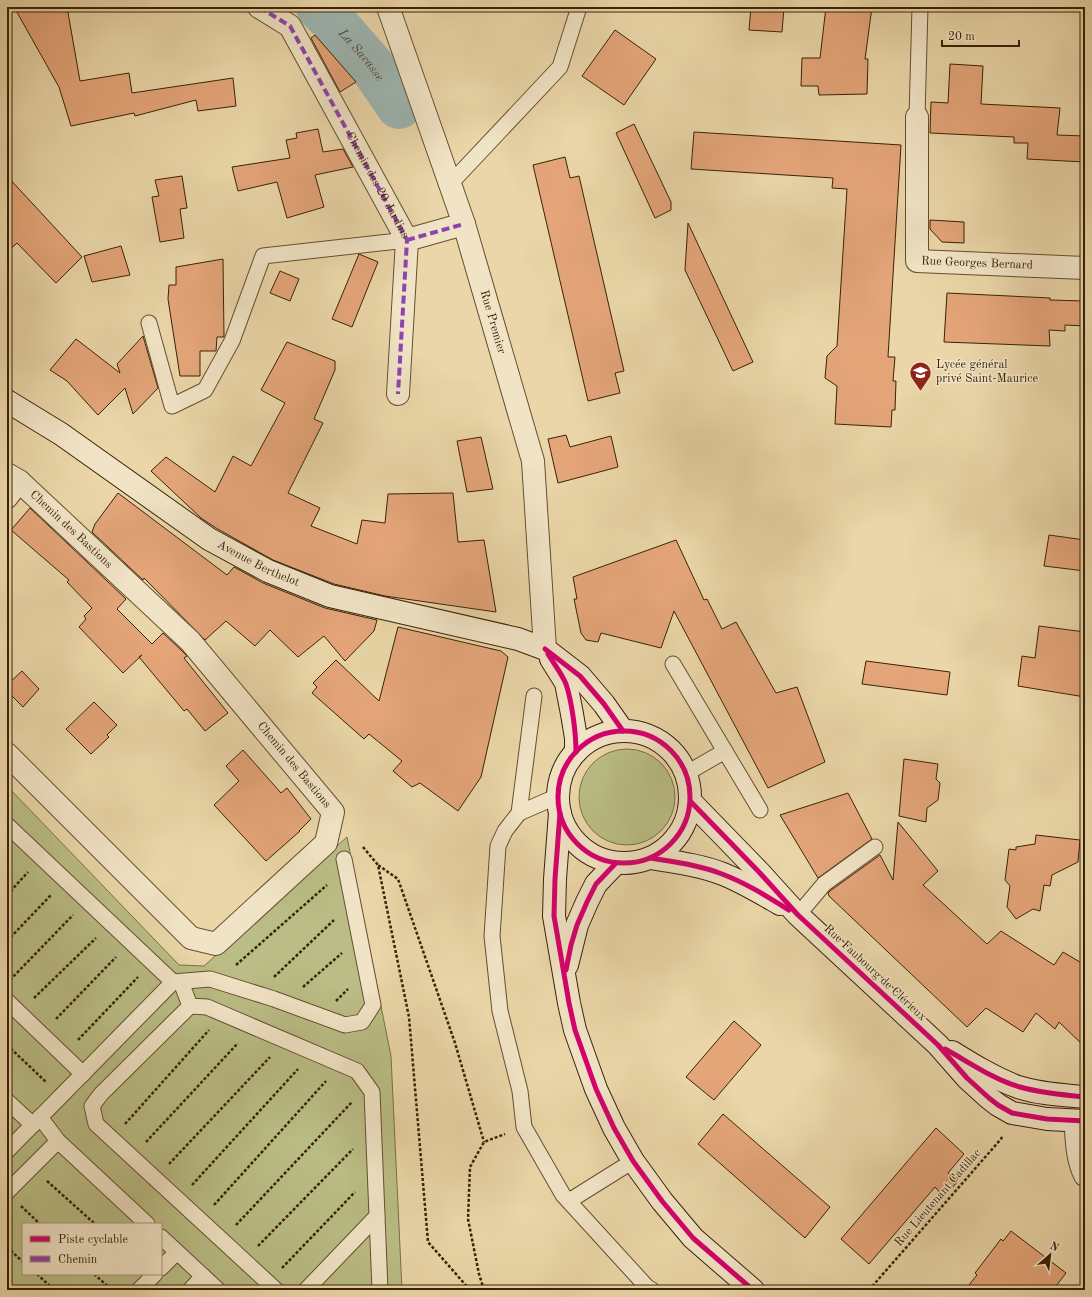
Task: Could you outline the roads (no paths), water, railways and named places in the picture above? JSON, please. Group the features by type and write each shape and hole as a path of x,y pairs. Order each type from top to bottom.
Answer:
{"main road":[{"name":"Chemin des 20 Jardins","path":"259,7 290,26 407,240 398,394"},
{"name":"Rue Premier","path":"388,7 464,224 533,461 545,649"},
{"name":"Rue Georges Bernard","path":"917,117 917,262 1085,268"},
{"path":"407,240 464,224"},
{"name":"Avenue Berthelot","path":"7,401 61,434 209,539 268,571 330,596 518,639 545,649 580,676 604,704 623,730"},
{"name":"Chemin des Bastions","path":"7,754 191,938 216,944 326,843 333,812 190,641 11,484"},
{"path":"545,649 566,684 576,738 576,752"},
{"path":"559,805 568,832 580,847 597,857 616,863 634,862 650,858 666,848 678,836 687,820 691,802 687,773 678,758 663,743 644,734 623,730 605,733 589,741 576,752 566,765 560,780 554,916 575,1030 596,1089 614,1128 633,1161 662,1201 693,1238 754,1290"},
{"name":"Rue Faubourg de Clérieux","path":"691,802 759,872 798,915 938,1045 972,1083 998,1105 1012,1113 1047,1120 1081,1122"},
{"name":"Rue Faubourg de Clérieux","path":"650,858 695,866 722,874 752,888 798,915"},
{"path":"565,976 571,945 577,925 596,884 616,863"},
{"name":"Rue Faubourg de Clérieux","path":"938,1045 996,1078 1019,1087 1054,1095 1085,1097"},
{"path":"1081,1122 1076,1135 1081,1168 1085,1175"}],"lane":[{"path":"450,184 560,67 579,7"},
{"path":"917,117 920,7"},
{"path":"149,323 172,406 205,390 232,340 263,256 407,240"},
{"path":"673,664 760,810"},
{"path":"534,696 519,813 505,831 498,846 492,936 500,1011 520,1092 524,1127 563,1195 647,1287 652,1290"},
{"path":"687,773 725,751"},
{"path":"519,813 559,805"},
{"path":"7,825 152,962 177,982 190,1006"},
{"path":"798,915 824,884 875,847"},
{"path":"7,1151 177,982 210,979 256,993 345,1025 362,1022 373,1005 345,864"},
{"path":"7,1001 83,1074"},
{"path":"272,1286 96,1124 92,1106 101,1094 190,1006 207,1007 357,1071 372,1092 380,1290"},
{"path":"7,1101 36,1121 146,1223"},
{"path":"7,1192 58,1141"},
{"path":"569,1201 633,1161"},
{"path":"306,1290 377,1216"},
{"path":"162,1238 218,1290"},
{"path":"162,1267 178,1252"},
{"path":"139,1290 154,1275"},
{"path":"190,1290 203,1276"}],"waterway":[{"name":"La Savasse","path":"319,7 371,65 399,106"}],"place":[{"name":"Lycée général privé Saint-Maurice","path":"920,392"}]}
